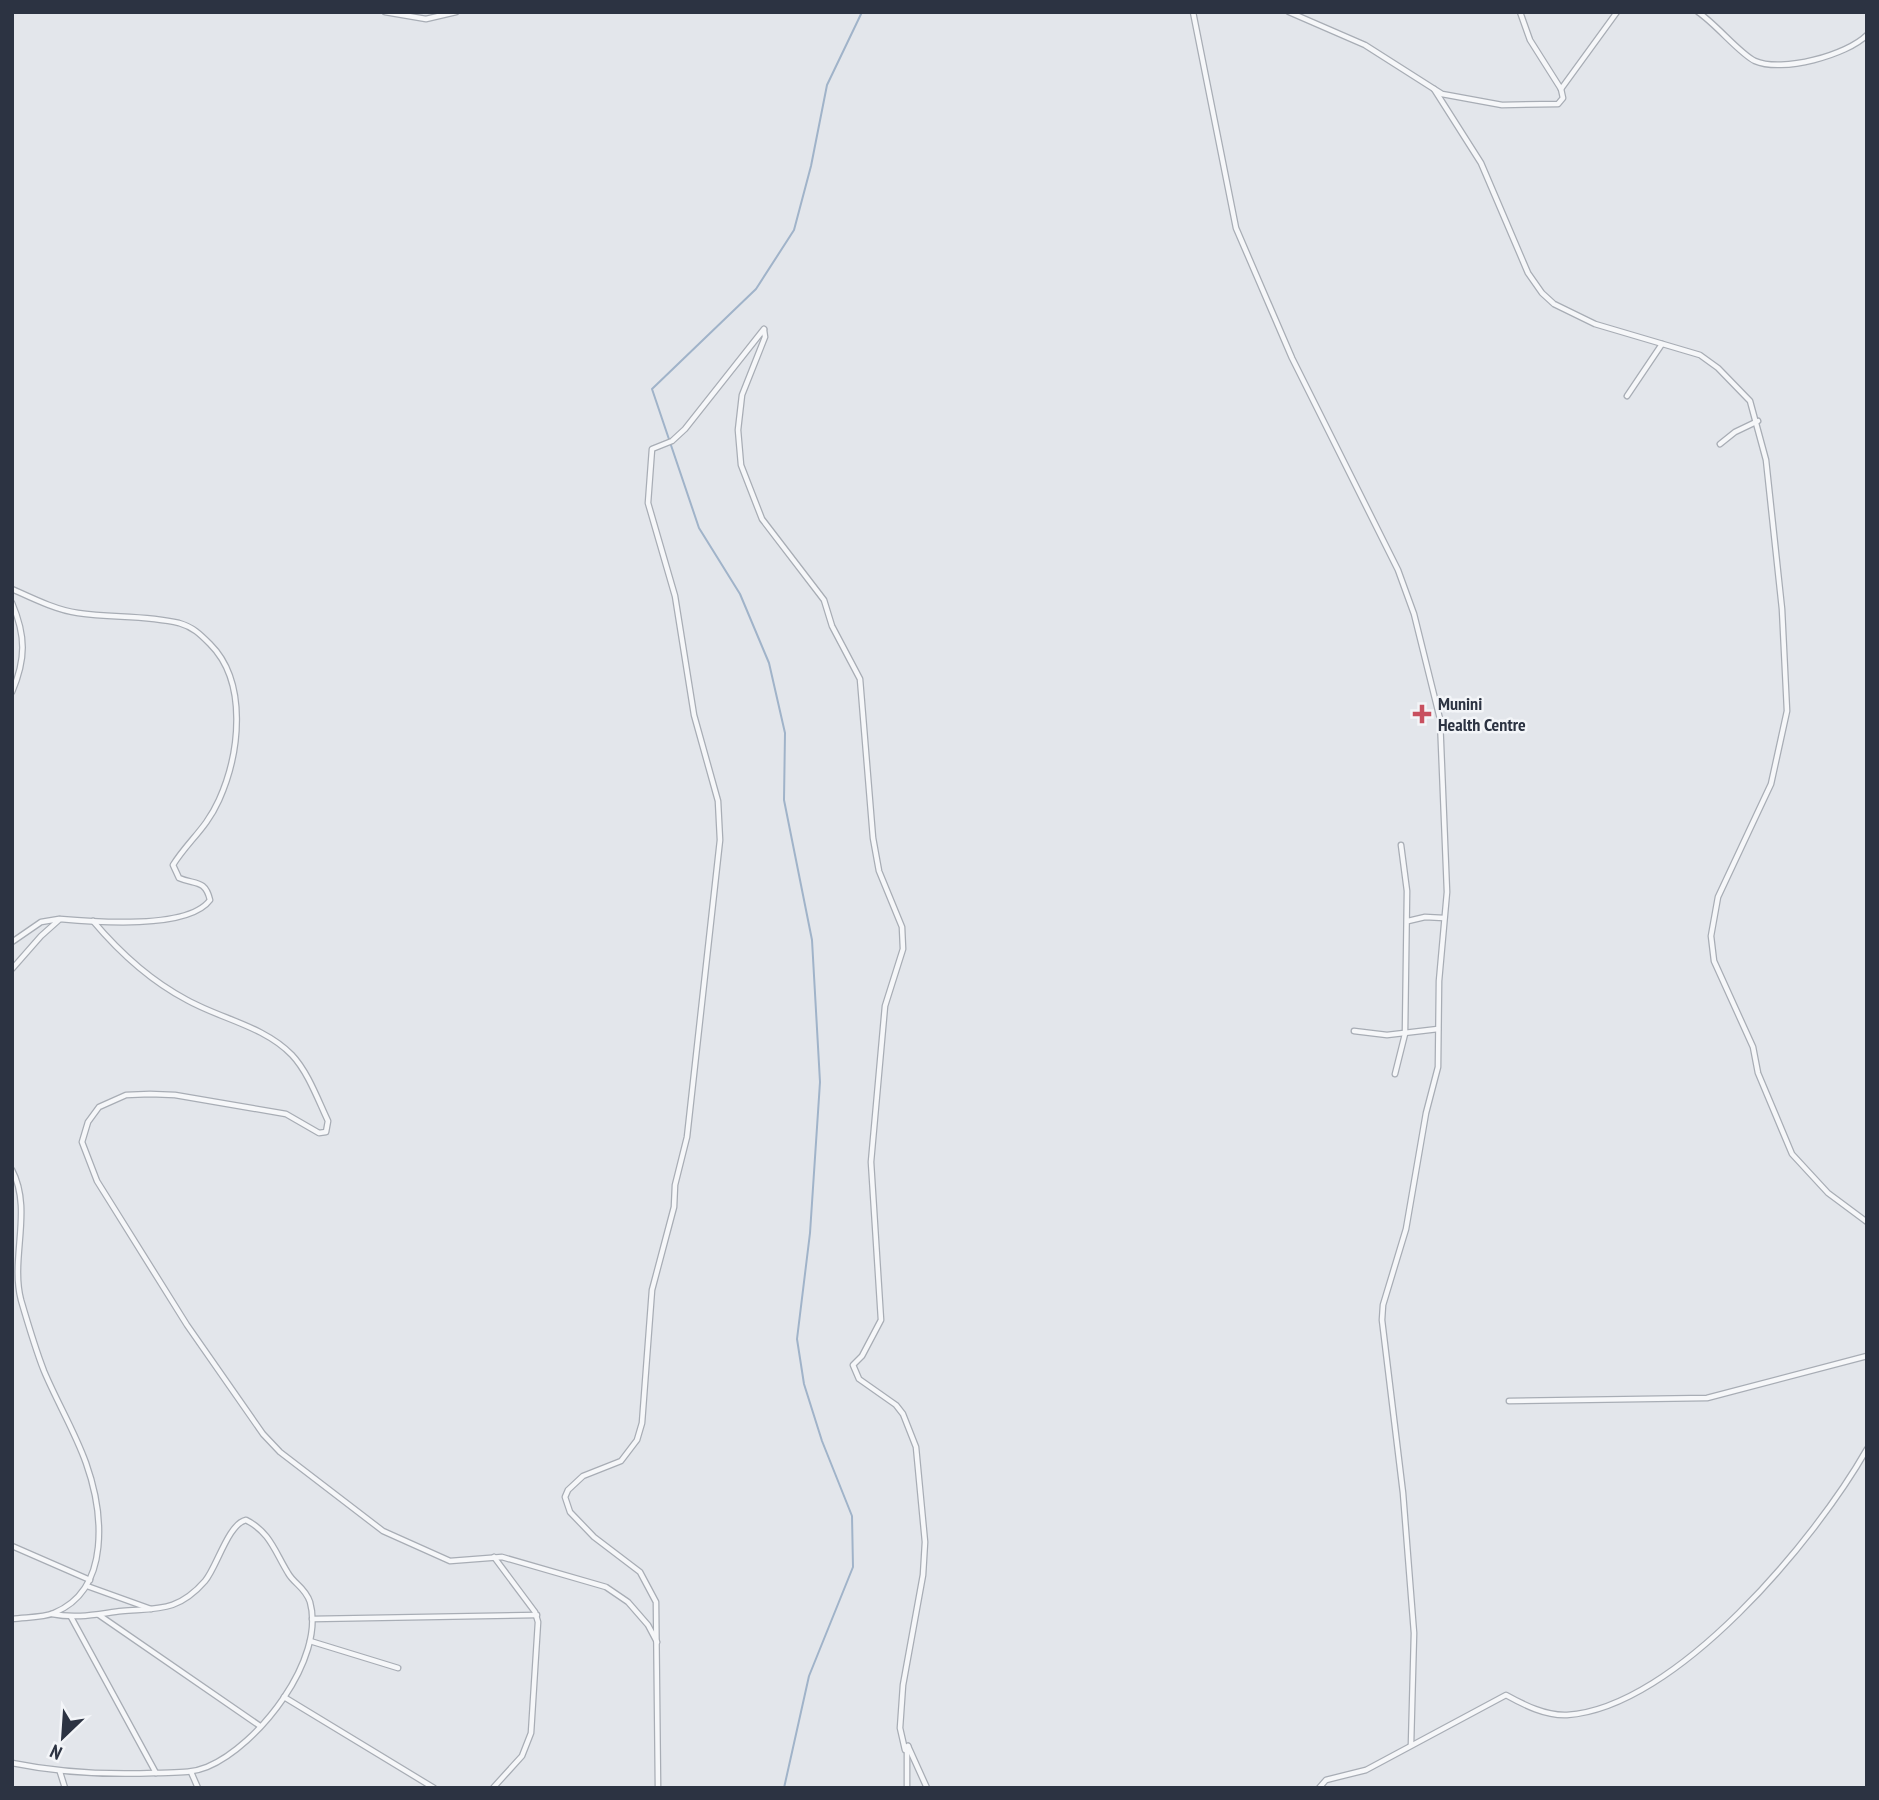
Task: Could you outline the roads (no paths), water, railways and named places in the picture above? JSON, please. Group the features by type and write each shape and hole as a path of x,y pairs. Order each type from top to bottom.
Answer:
{"street":[{"path":"385,12 426,19 456,12"},
{"path":"1194,12 1236,228 1292,358 1398,570 1413,614 1444,745 1443,803 1447,892 1436,1074 1426,1113 1406,1229 1383,1305 1382,1320 1403,1493 1414,1633 1411,1745"},
{"path":"1289,12 1365,45 1434,89 1458,99 1502,105 1558,104 1563,98 1561,89 1530,40 1520,12"},
{"path":"1561,89 1617,12"},
{"path":"1698,12 1754,60 1767,64 1786,65 1816,58 1858,44 1867,35"},
{"path":"1434,89 1481,163 1528,273 1542,293 1573,315 1700,355 1718,368 1750,401 1758,421 1766,460 1782,609 1787,711 1771,784 1718,897 1711,936 1714,961 1754,1047 1758,1073 1792,1154 1828,1193 1867,1222"},
{"path":"658,1788 656,1602 640,1572 594,1537 570,1512 565,1497 583,1475 621,1461 637,1440 642,1423 652,1290 674,1207 675,1185 687,1137 720,841 718,801 694,715 675,596 648,503 652,449 672,441 685,429 764,329 765,337 738,412 740,465 762,519 824,600 832,626 860,679 873,838 879,871 902,927 904,949 885,1006 871,1162 881,1320 862,1356 853,1365 859,1379 896,1405 903,1414 917,1454 925,1542 923,1575 903,1685 900,1728 905,1750 908,1746"},
{"path":"1627,396 1662,344"},
{"path":"1720,444 1735,432 1758,421"},
{"path":"12,589 77,613 130,615 189,626 222,656 230,670 237,726 230,773 209,821 173,865 179,878 200,882 210,900 196,911 162,919 60,919 41,922 12,942"},
{"path":"12,603 25,640 24,658 12,692"},
{"path":"1395,1074 1405,1034 1408,921 1401,845"},
{"path":"1408,921 1425,917 1444,918"},
{"path":"12,969 60,919"},
{"path":"93,920 117,950 149,976 187,1000 245,1024 292,1055 328,1121 326,1132 319,1133 286,1114 175,1094 126,1095 99,1107 93,1113 82,1142 87,1160 187,1325 263,1434 280,1452 383,1531 450,1561 494,1557 530,1563 617,1593 648,1625 658,1647"},
{"path":"1354,1031 1377,1035 1438,1029"},
{"path":"12,1170 21,1198 20,1296 43,1368 89,1473 98,1539 97,1561 88,1583 71,1604 52,1614"},
{"path":"1509,1401 1707,1398 1867,1356"},
{"path":"1319,1788 1326,1780 1366,1770 1506,1695 1543,1711 1566,1715 1602,1707 1651,1687 1676,1670 1762,1589 1829,1508 1867,1449"},
{"path":"12,1619 52,1614 70,1617 155,1611 179,1603 204,1583 236,1526 246,1520 261,1530 279,1551 288,1573 303,1587 310,1604 312,1619 306,1658 284,1697 260,1726 229,1755 191,1772 111,1775 60,1772 12,1763"},
{"path":"12,1546 88,1583 155,1611"},
{"path":"493,1788 522,1756 531,1733 537,1615 494,1557"},
{"path":"99,1615 260,1726"},
{"path":"312,1619 537,1615"},
{"path":"70,1617 156,1773"},
{"path":"310,1641 398,1668"},
{"path":"284,1697 434,1788"},
{"path":"907,1788 908,1746"},
{"path":"908,1746 927,1788"},
{"path":"60,1772 65,1788"},
{"path":"191,1772 198,1788"}],"waterway":[{"path":"784,1788 809,1676 853,1567 852,1516 822,1441 804,1384 797,1339 810,1233 820,1082 812,940 784,800 785,733 769,663 740,594 699,528 652,389 756,289 794,230 811,166 827,85 862,12"}],"place":[{"name":"Munini Health Centre","path":"1422,714"}]}
